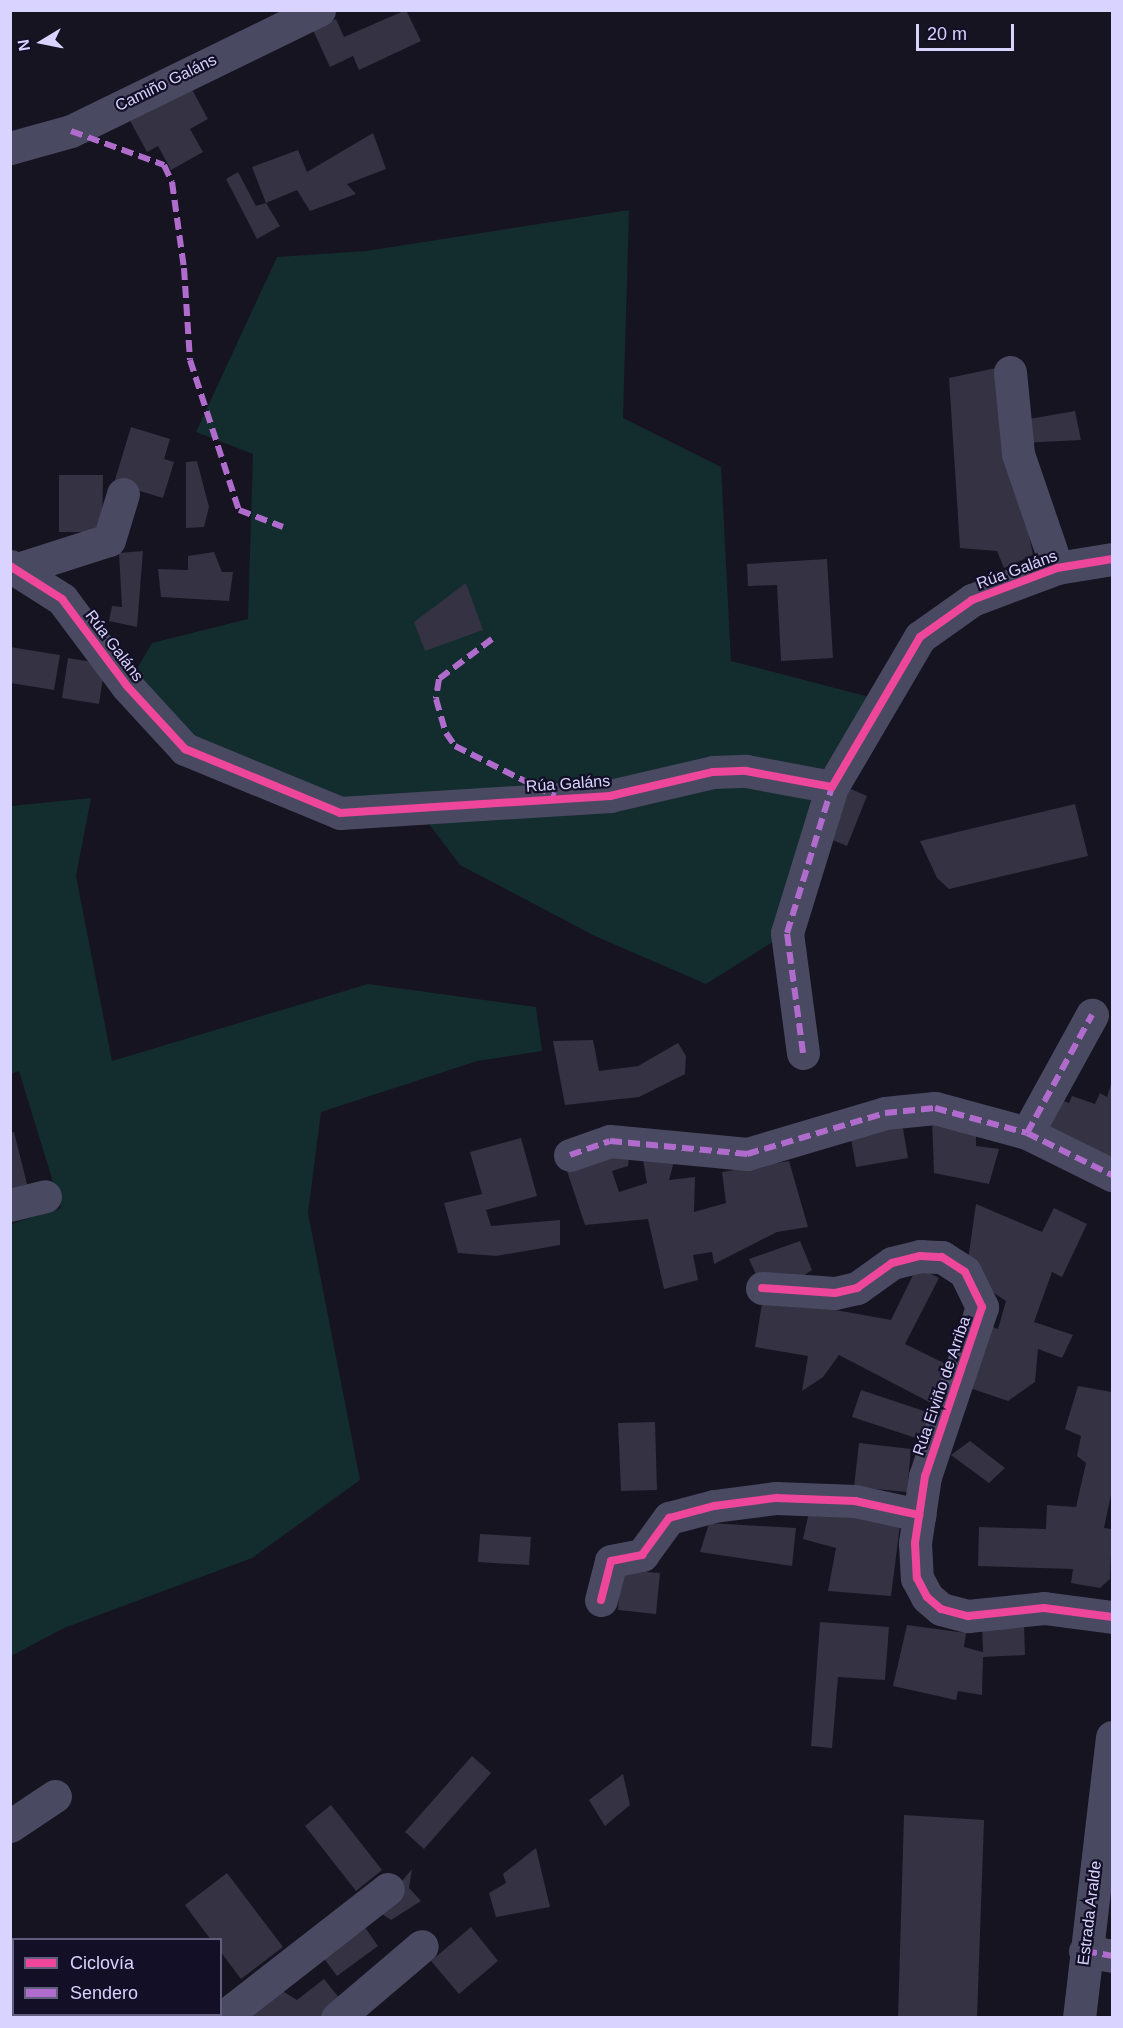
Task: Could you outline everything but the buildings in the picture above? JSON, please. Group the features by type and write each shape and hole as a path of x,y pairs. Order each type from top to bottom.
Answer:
{"street":[{"name":"Camiño Galáns","path":"10,148 71,131 319,10"},
{"path":"1010,372 1018,454 1058,568"},
{"path":"16,567 109,540 123,494"},
{"name":"Rúa Galáns","path":"16,567 62,599 127,686 185,749 340,813 610,796 713,772 746,771 832,787 920,637 972,600 1058,568 1113,559"},
{"path":"803,1053 787,933 832,787"},
{"path":"1027,1133 1092,1015"},
{"path":"570,1155 610,1141 747,1154 885,1113 935,1108 1027,1133 1113,1175"},
{"path":"10,1205 45,1196"},
{"name":"Rúa Eiviño de Arriba","path":"762,1288 835,1293 857,1288 892,1263 921,1256 942,1257 976,1286 982,1307 979,1326 946,1407 920,1515 917,1578 927,1597 941,1609 968,1616 1044,1608 1113,1617"},
{"path":"601,1600 611,1561 642,1555 669,1518 714,1506 776,1498 855,1501 920,1515"},
{"name":"Estrada Aralde","path":"1079,2018 1099,1953 1113,1737"},
{"path":"10,1826 55,1796"},
{"path":"222,2018 388,1889"},
{"path":"337,2018 422,1946"}],"green space":[{"path":"629,210 623,418 721,467 731,661 881,700 787,933 706,984 595,936 460,865 417,808 340,813 193,752 127,686 152,643 248,619 253,454 196,432 277,257 366,251"},
{"path":"91,798 76,876 112,1061 368,984 536,1007 542,1051 477,1061 321,1112 308,1213 360,1480 252,1558 64,1628 11,1656 11,1224 61,1208 19,1071 11,1074 11,806"}],"marked path":[{"path":"71,131 164,165 172,182 184,268 190,360 229,480 239,510 283,527"},
{"path":"492,639 439,679 436,699 446,733 455,746 555,796"},
{"path":"803,1053 787,933 832,787"},
{"path":"1027,1133 1092,1015"},
{"path":"570,1155 610,1141 747,1154 885,1113 935,1108 1027,1133 1112,1175"},
{"path":"1085,1951 1112,1956"}],"cycle path":[{"path":"10,566 62,599 127,686 185,749 340,813 610,796 713,772 746,771 832,787 920,637 972,600 1057,568 1112,559"},
{"path":"762,1288 835,1293 857,1288 892,1263 920,1256 942,1257 965,1272 982,1307 925,1476 915,1543 917,1578 927,1597 941,1609 968,1616 1044,1608 1112,1617"},
{"path":"601,1600 611,1561 642,1555 669,1518 714,1506 776,1498 855,1501 919,1515"}]}
